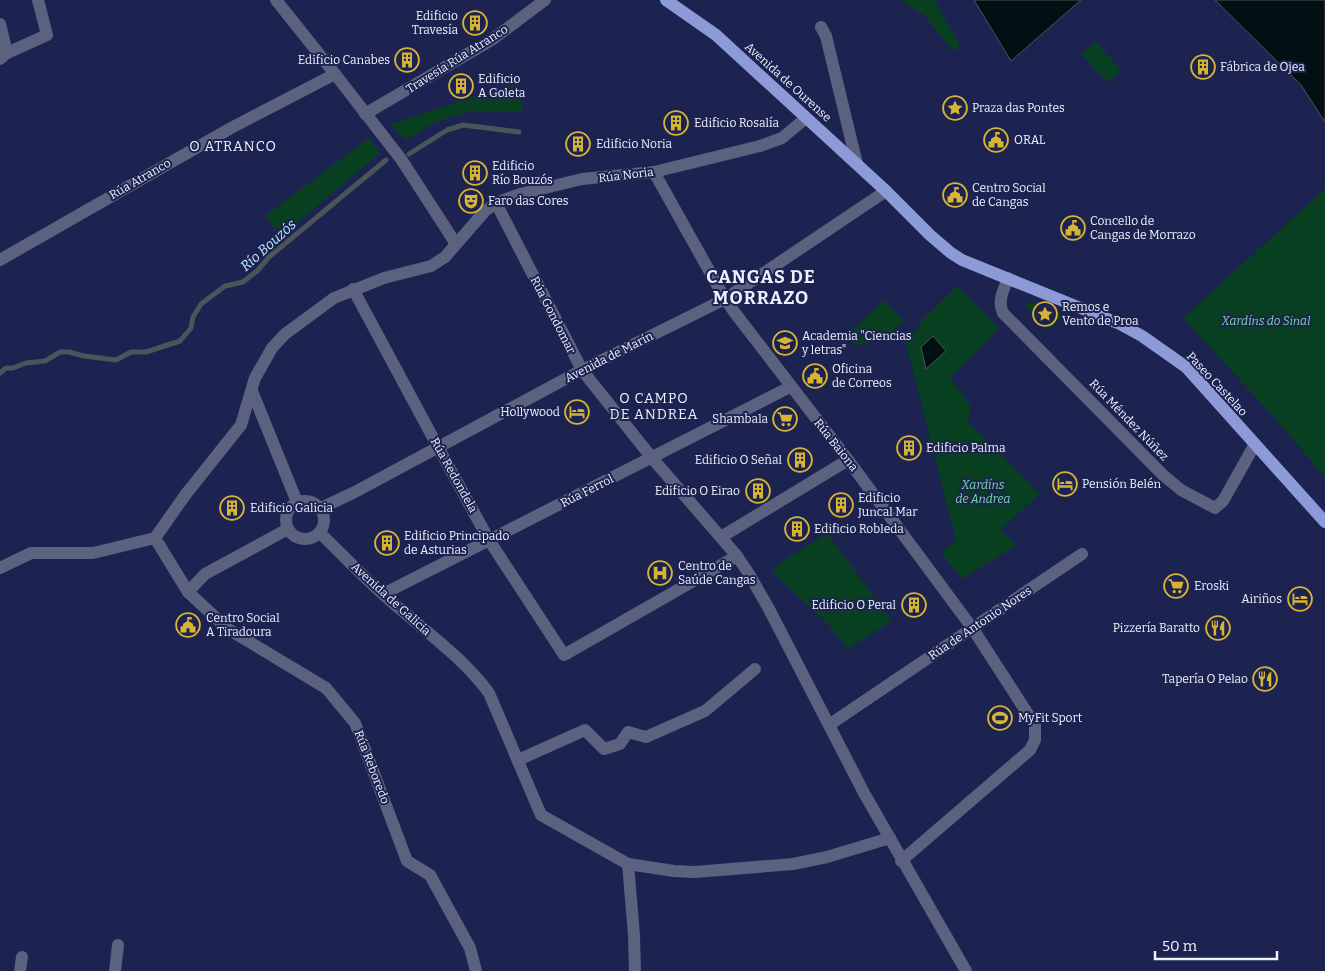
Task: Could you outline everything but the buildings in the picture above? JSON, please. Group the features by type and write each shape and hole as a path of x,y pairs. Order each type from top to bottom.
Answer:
{"main road":[{"name":"Avenida de Ourense","path":"666,0 716,35 886,191"},
{"name":"Paseo Castelao","path":"886,191 923,229 962,260 1120,324 1142,336 1186,367 1325,522"}],"street":[{"path":"0,24 3,56 47,35 38,0"},
{"path":"276,0 401,160 456,244"},
{"name":"Travesía Rúa Atranco","path":"365,114 493,39 545,0"},
{"path":"821,27 826,36 858,164"},
{"name":"Rúa Atranco","path":"0,260 231,128 335,74"},
{"name":"Rúa Noria","path":"252,391 255,378 262,365 272,348 284,334 334,298 384,278 431,266 445,257 485,211 496,203 520,194 582,179 654,172 760,146 782,138 806,118"},
{"name":"Rúa Baiona","path":"654,172 725,299 790,387 848,460 973,629 1028,712 1036,730 1036,740 1030,750 902,861"},
{"name":"Avenida de Marín","path":"321,508 353,493 582,370 725,299 886,191"},
{"name":"Rúa Gondomar","path":"496,203 582,370 652,458 737,556 769,609 864,793 966,971"},
{"name":"Rúa Méndez Núñez","path":"1008,278 1000,298 1000,306 1003,313 1163,475 1181,490 1215,508 1222,501 1255,444"},
{"name":"Rúa Redondela","path":"353,290 490,540 564,656 737,556"},
{"name":"Rúa Ferrol","path":"383,594 790,387"},
{"path":"252,391 296,502"},
{"path":"0,568 31,553 93,553 155,538 186,494 241,425 252,391"},
{"path":"721,537 848,460"},
{"path":"307,500 314,502 321,508 325,518 324,527 320,533 307,539 298,538 288,529 286,514 288,509 296,502 307,500"},
{"path":"188,592 205,574 288,529"},
{"name":"Avenida de Galicia","path":"320,533 383,594 478,678 489,693 541,815 628,864"},
{"name":"Rúa Reboredo","path":"155,538 188,592 228,629 326,688 355,723 406,861 430,875 470,948 476,971"},
{"name":"Rúa de Antonio Nores","path":"829,725 1082,554"},
{"path":"518,760 586,730 604,749 620,744 628,732 646,737 705,711 755,668"},
{"path":"635,971 628,864 695,872 793,864 827,857 890,838"},
{"path":"115,971 118,946"},
{"path":"20,971 22,957"}],"green space":[{"path":"900,0 935,0 960,47 953,51 924,15"},
{"path":"1095,41 1121,70 1108,83 1081,54"},
{"path":"518,83 523,111 470,111 436,122 406,140 390,124"},
{"path":"369,138 380,153 281,237 265,216"},
{"name":"Xardíns do Sinal","path":"1325,189 1325,477 1273,416 1183,318"},
{"name":"Xardíns de Andrea","path":"957,286 999,328 950,377 971,407 966,420 1040,494 1001,529 1016,545 963,579 941,553 956,540 905,340 918,329 921,321"},
{"path":"884,300 904,321 885,338 854,346 851,331"},
{"path":"1031,301 1064,315 1048,330 1025,306"},
{"path":"827,533 892,621 848,649 828,624 772,572 780,563"}],"shaded area":[{"path":"974,0 1081,0 1011,61"},
{"path":"1215,0 1325,0 1325,122 1301,85"},
{"path":"933,336 946,351 926,369 921,347"}],"waterway":[{"name":"Río Bouzós","path":"409,154 447,130 463,125 519,132"},
{"name":"Río Bouzós","path":"0,373 6,368 45,361 60,352 116,360 131,352 146,352 180,341 191,328 193,317 201,304 225,286 243,282 257,271 269,257 386,160"}],"place":[{"name":"Edificio Travesía","path":"475,23"},
{"name":"Edificio Canabes","path":"407,60"},
{"name":"Fábrica de Ojea","path":"1203,67"},
{"name":"Edificio A Goleta","path":"461,86"},
{"name":"Praza das Pontes","path":"955,108"},
{"name":"Edificio Rosalía","path":"676,123"},
{"name":"ORAL","path":"996,140"},
{"name":"Edificio Noria","path":"578,144"},
{"name":"Edificio Río Bouzós","path":"475,173"},
{"name":"Centro Social de Cangas","path":"955,195"},
{"name":"Faro das Cores","path":"471,201"},
{"name":"Concello de Cangas de Morrazo","path":"1073,228"},
{"name":"Remos e Vento de Proa","path":"1045,314"},
{"name":"Academia \"Ciencias y letras\"","path":"785,343"},
{"name":"Oficina de Correos","path":"815,376"},
{"name":"Hollywood","path":"577,412"},
{"name":"Shambala","path":"785,419"},
{"name":"Edificio Palma","path":"909,448"},
{"name":"Edificio O Señal","path":"800,460"},
{"name":"Pensión Belén","path":"1065,484"},
{"name":"Edificio O Eirao","path":"758,491"},
{"name":"Edificio Juncal Mar","path":"841,505"},
{"name":"Edificio Galicia","path":"232,508"},
{"name":"Edificio Robleda","path":"797,529"},
{"name":"Edificio Principado de Asturias","path":"387,543"},
{"name":"Centro de Saúde Cangas","path":"660,573"},
{"name":"Eroski","path":"1176,586"},
{"name":"Airiños","path":"1300,599"},
{"name":"Edificio O Peral","path":"914,605"},
{"name":"Centro Social A Tiradoura","path":"188,625"},
{"name":"Pizzería Baratto","path":"1218,628"},
{"name":"Tapería O Pelao","path":"1265,679"},
{"name":"MyFit Sport","path":"1000,718"}],"district":[{"name":"O ATRANCO","path":"233,146"},
{"name":"CANGAS DE MORRAZO","path":"761,287"},
{"name":"O CAMPO DE ANDREA","path":"654,406"}]}
